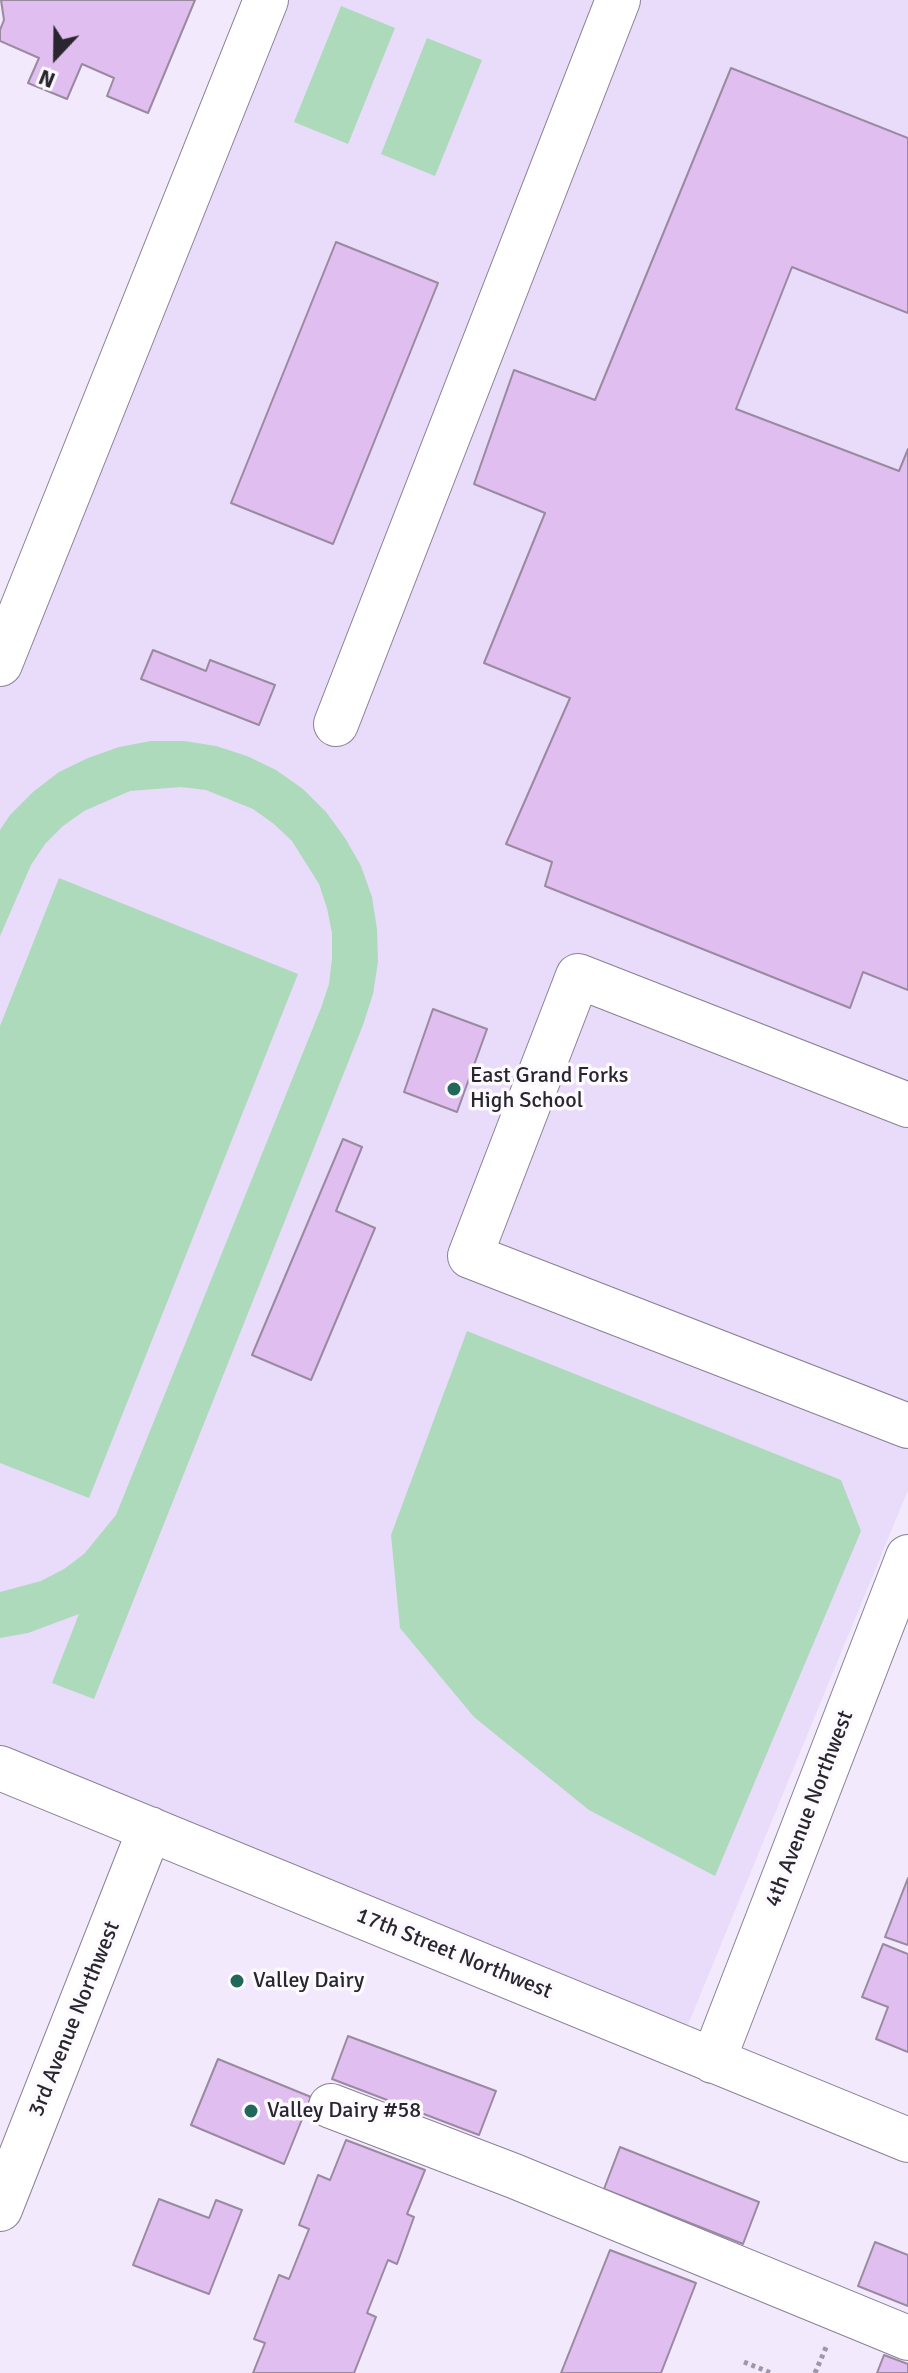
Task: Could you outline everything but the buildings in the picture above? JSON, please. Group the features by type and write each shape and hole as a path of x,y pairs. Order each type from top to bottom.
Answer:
{"street":[{"path":"1,657 266,0"},
{"path":"336,724 618,0"},
{"path":"908,1105 578,976 470,1256 908,1426"},
{"name":"4th Avenue Northwest","path":"713,2061 908,1557"},
{"name":"17th Street Northwest","path":"0,1768 908,2140"},
{"name":"3rd Avenue Northwest","path":"0,2209 150,1829"},
{"path":"331,2106 529,2182 908,2338"}],"path":[{"path":"744,2362 771,2373"}],"shaded area":[{"name":"East Grand Forks High School","path":"283,0 908,0 908,1490 685,2032 0,1750 0,687"}],"green space":[{"path":"341,6 395,28 348,144 294,122"},
{"path":"427,38 482,60 435,176 381,154"},
{"path":"151,741 184,741 216,746 276,770 303,789 326,812 361,866 372,897 378,962 373,994 363,1025 94,1699 52,1683 79,1614 28,1633 0,1638 0,1592 41,1581 64,1569 84,1554 116,1515 321,1008 329,984 332,959 332,933 319,884 292,841 253,809 206,790 181,787 130,791 84,811 63,826 45,844 31,865 0,936 0,830 10,815 59,772 119,747"},
{"path":"59,878 298,974 89,1498 0,1463 0,1026"},
{"path":"467,1331 841,1480 861,1531 715,1876 589,1810 474,1717 400,1628 391,1535"}],"place":[{"name":"East Grand Forks High School","path":"454,1089"},
{"name":"Valley Dairy","path":"237,1981"},
{"name":"Valley Dairy #58","path":"251,2111"}]}
